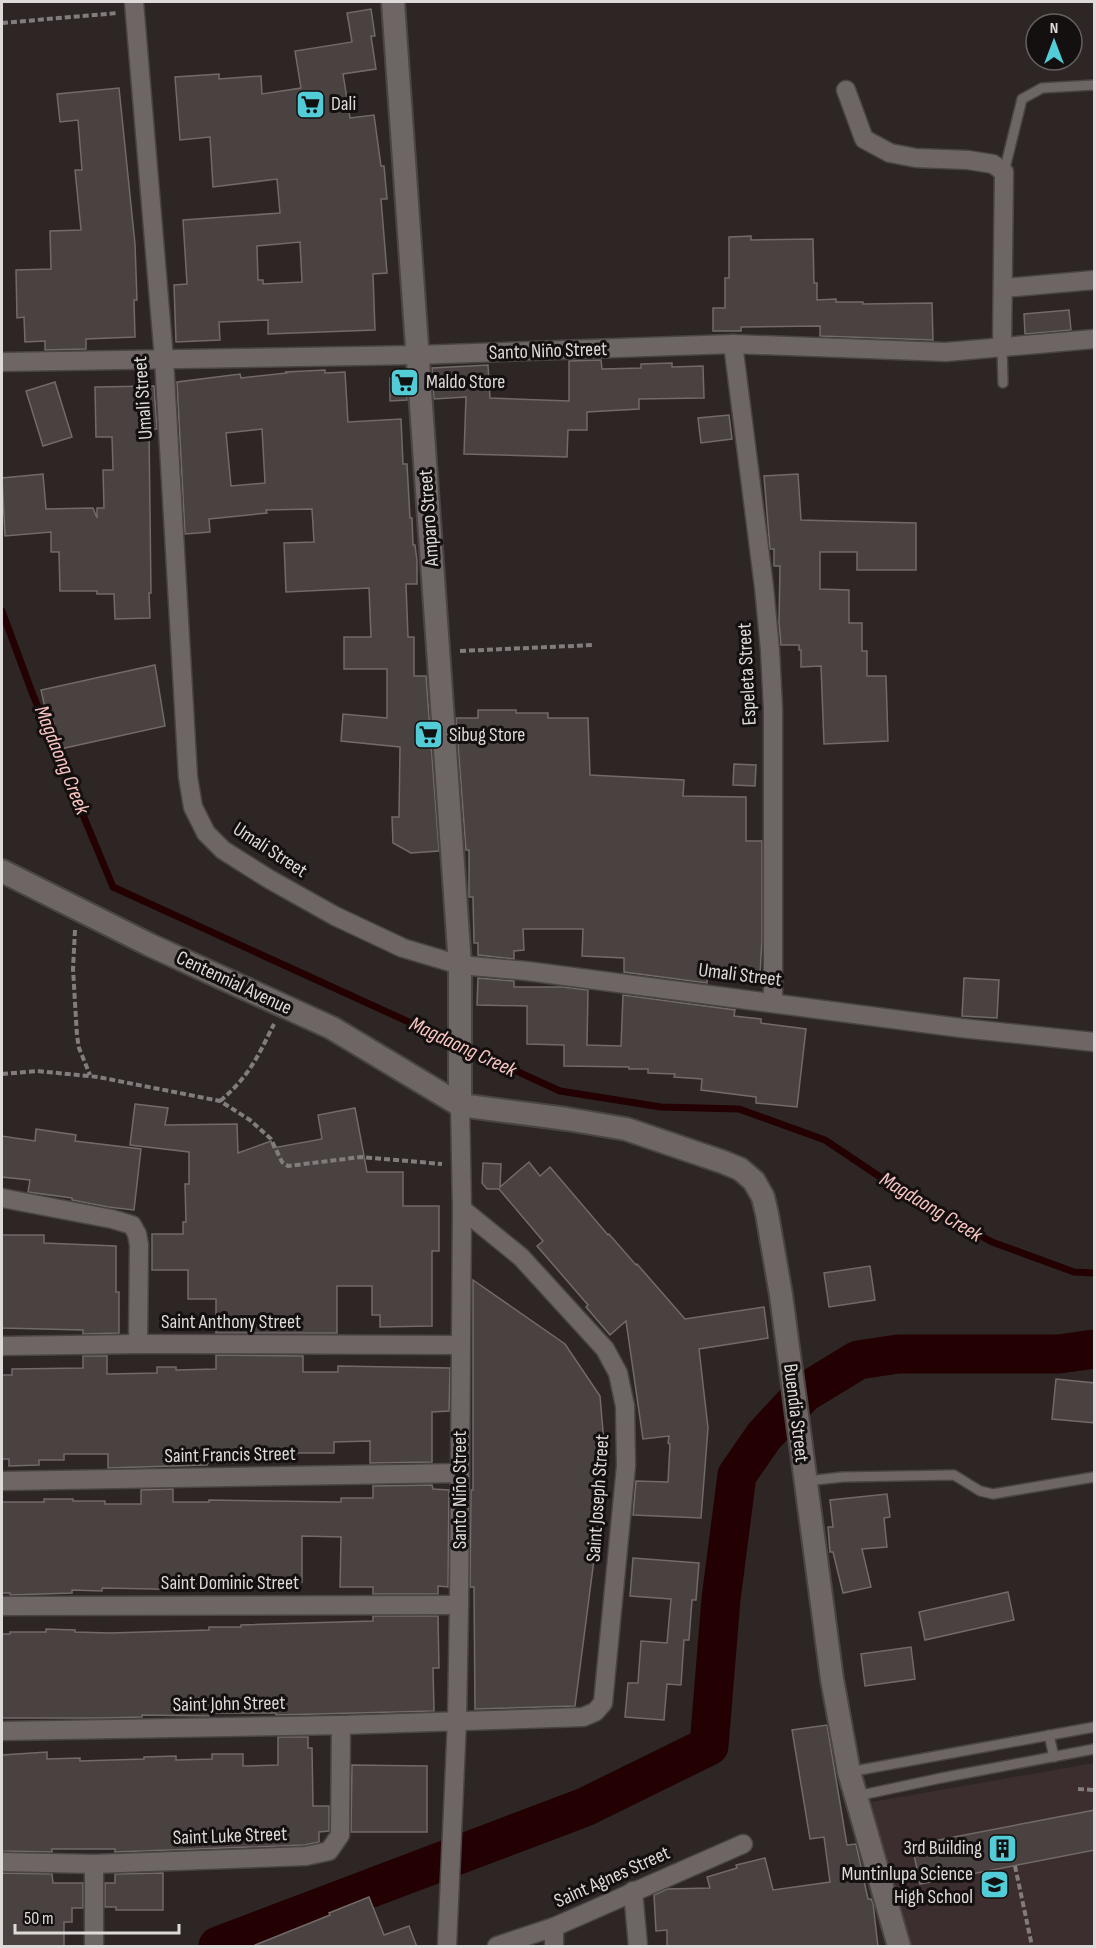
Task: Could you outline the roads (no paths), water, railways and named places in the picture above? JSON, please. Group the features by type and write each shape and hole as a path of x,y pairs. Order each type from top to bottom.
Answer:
{"street":[{"name":"Amparo Street","path":"393,2 460,965 460,1034"},
{"name":"Umali Street","path":"135,7 164,359 188,777 193,807 206,833 223,850 335,916 403,948 460,965 527,971 961,1028 1095,1042"},
{"path":"846,90 864,139 890,153 916,158 968,160 993,164 1004,172 1002,347"},
{"path":"1004,288 1095,279"},
{"name":"Santo Niño Street","path":"2,362 417,355 734,345 946,352 1095,339"},
{"name":"Espeleta Street","path":"734,345 764,587 772,686 773,1002"},
{"name":"Centennial Avenue","path":"2,871 150,945 333,1028 460,1095"},
{"name":"Santo Niño Street","path":"447,1947 457,1720 459,1605 462,1209 460,1034"},
{"name":"Buendia Street","path":"460,1095 626,1130 723,1162 740,1169 754,1181 763,1197 781,1295 832,1679 855,1797 899,1947"},
{"path":"2,1198 105,1217 132,1225 139,1245 138,1344"},
{"name":"Saint Joseph Street","path":"457,1720 583,1716 595,1712 603,1703 626,1466 625,1406 618,1373 605,1349 521,1257 462,1209"},
{"name":"Saint Anthony Street","path":"2,1346 138,1344 460,1346"},
{"name":"Saint Francis Street","path":"2,1481 460,1473"},
{"name":"Saint Dominic Street","path":"2,1606 459,1605"},
{"name":"Saint John Street","path":"2,1731 341,1725 457,1720"},
{"name":"Saint Luke Street","path":"2,1862 94,1864 306,1856 329,1851 340,1835 341,1725"},
{"name":"Saint Agnes Street","path":"497,1947 554,1927 743,1844"},
{"path":"94,1864 94,1947"},
{"path":"633,1891 638,1947"},
{"path":"554,1927 554,1947"}],"lane":[{"path":"1004,172 1022,99 1042,88 1095,85"},
{"path":"1002,347 1003,383"},
{"path":"805,1481 843,1477 954,1475 980,1491 993,1494 1095,1477"},
{"path":"849,1772 1095,1727"},
{"path":"1049,1735 1054,1757"},
{"path":"855,1797 1095,1749"}],"waterway":[{"name":"Magdaong Creek","path":"2,611 33,695 113,887 560,1091 661,1107 739,1109 825,1140 910,1197 992,1242 1074,1272 1094,1273"},
{"path":"218,1946 585,1807 709,1746 721,1599 737,1475 764,1436 804,1393 858,1360 898,1354 1059,1354 1094,1349"}],"place":[{"name":"Dali","path":"310,104"},
{"name":"Maldo Store","path":"405,382"},
{"name":"Sibug Store","path":"428,735"},
{"name":"3rd Building","path":"1003,1848"},
{"name":"Muntinlupa Science High School","path":"994,1885"}]}
